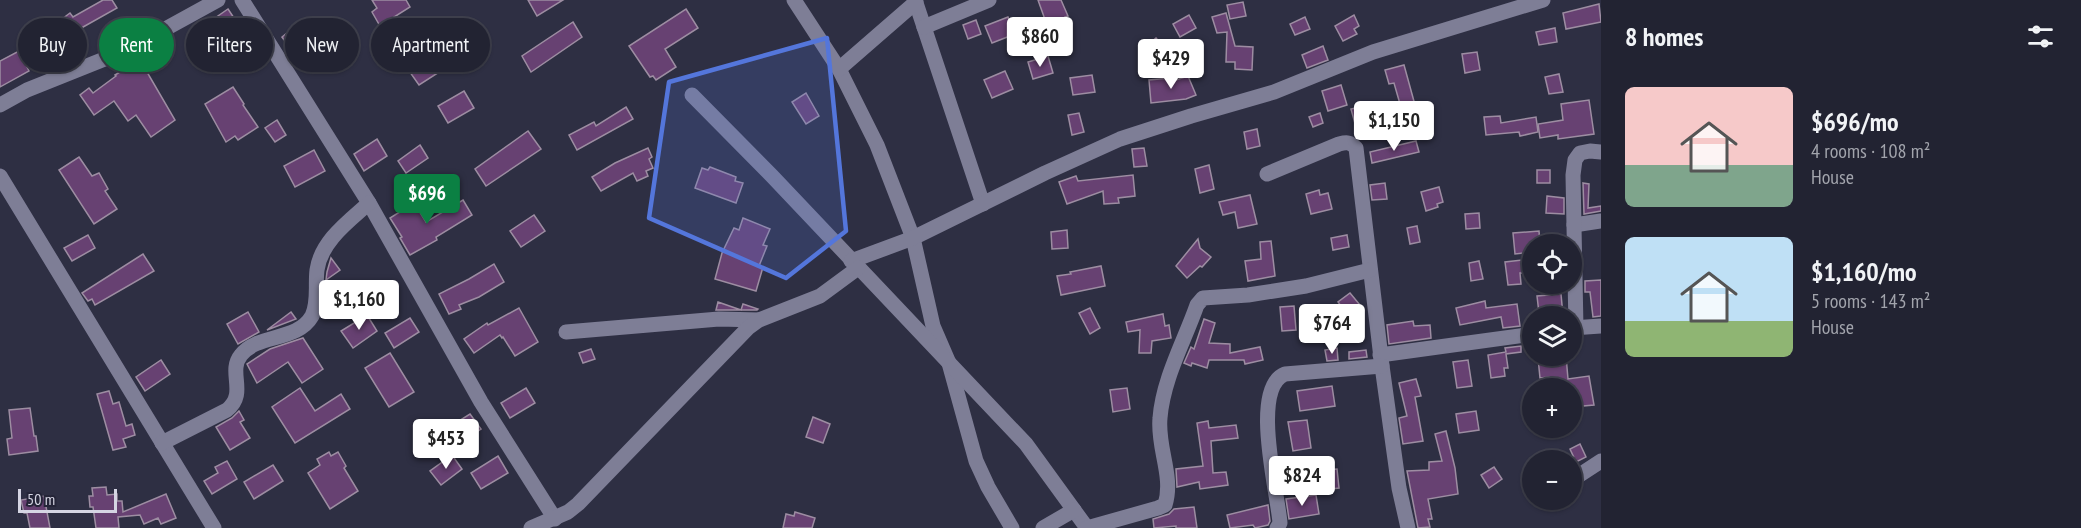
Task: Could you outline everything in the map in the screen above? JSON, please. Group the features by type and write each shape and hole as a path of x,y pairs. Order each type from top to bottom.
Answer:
{"street":[{"path":"0,105 27,90 127,50 218,0"},
{"path":"242,0 369,203 481,402 555,519"},
{"path":"794,0 838,69 877,145 913,238 933,326 949,363 976,460 988,487 1012,528"},
{"path":"924,27 989,0"},
{"path":"531,528 555,519 578,504 748,328 759,320 820,296 855,264 1120,139 1274,92 1373,52 1543,0"},
{"path":"838,69 915,1 983,204"},
{"path":"692,95 1026,444 1087,528 1165,505 1169,487 1160,438 1161,406 1167,382 1197,305 1203,298 1248,295 1306,286 1370,270"},
{"path":"1267,174 1339,144 1352,143 1356,148 1381,360 1408,528"},
{"path":"1574,306 1575,160 1580,153 1601,152"},
{"path":"0,176 214,528"},
{"path":"162,443 227,410 234,404 237,397 238,362 241,354 261,342 289,334 305,324 312,316 316,304 317,272 322,253 332,237 369,203"},
{"path":"1574,225 1601,221"},
{"path":"566,332 719,319 759,320"},
{"path":"1582,327 1601,326"},
{"path":"1277,528 1280,523 1279,509 1268,441 1269,403 1272,386 1277,377 1522,336"},
{"path":"1582,473 1601,461"},
{"path":"1042,528 1074,510"}],"highlighted area":[{"path":"827,38 846,231 786,278 649,218 669,82"}],"building":[{"path":"103,0 112,0 117,8 87,25 87,18 63,18 70,13 73,17"},
{"path":"372,0 406,0 410,7 393,18 375,18 372,12 377,8"},
{"path":"528,0 563,0 537,16"},
{"path":"1038,0 1061,0 1068,16 1065,17 1071,32 1036,47 1032,33 1048,28"},
{"path":"1243,2 1246,16 1230,19 1227,5"},
{"path":"1599,4 1601,22 1566,29 1563,13"},
{"path":"228,9 234,18 215,18"},
{"path":"686,9 698,28 665,49 676,67 656,80 653,76 650,77 629,46"},
{"path":"1226,13 1235,46 1253,47 1252,70 1235,69 1235,62 1226,62 1227,32 1217,33 1212,17"},
{"path":"1189,15 1196,28 1180,37 1173,24"},
{"path":"1354,15 1359,26 1354,29 1357,34 1343,41 1335,26"},
{"path":"1008,17 1015,34 992,43 985,26"},
{"path":"1305,17 1310,29 1295,35 1290,24"},
{"path":"976,20 981,34 968,39 963,25"},
{"path":"573,22 582,37 531,72 522,56"},
{"path":"1555,28 1557,42 1539,45 1536,32"},
{"path":"1156,38 1167,51 1154,62 1143,49"},
{"path":"1323,46 1328,60 1307,68 1302,55"},
{"path":"18,52 18,72 27,72 0,87 0,61"},
{"path":"1477,52 1480,70 1465,73 1462,54"},
{"path":"1048,56 1053,73 1033,79 1028,62"},
{"path":"1404,65 1415,105 1433,105 1433,122 1418,122 1418,117 1395,120 1393,105 1400,104 1394,83 1389,84 1385,70"},
{"path":"1005,71 1013,89 992,98 984,80"},
{"path":"120,72 147,72 175,120 151,137 136,115 128,121 114,101 94,115 80,95 89,88 93,93"},
{"path":"410,72 439,72 419,85"},
{"path":"1559,74 1563,92 1549,94 1545,77"},
{"path":"1092,75 1095,92 1073,95 1070,78"},
{"path":"1188,76 1196,95 1186,99 1151,103 1149,80 1170,78 1170,82"},
{"path":"1341,85 1347,105 1328,111 1322,91"},
{"path":"233,87 258,127 238,140 235,136 226,142 205,104"},
{"path":"464,91 474,108 448,123 438,106"},
{"path":"806,93 819,116 806,124 792,102"},
{"path":"1589,100 1594,134 1558,139 1558,135 1540,138 1538,124 1563,120 1561,104"},
{"path":"1368,105 1373,122 1356,127 1351,109"},
{"path":"626,107 633,119 577,150 569,135 594,122 596,126"},
{"path":"1079,113 1084,132 1072,135 1068,115"},
{"path":"1320,113 1323,123 1313,127 1309,117"},
{"path":"1500,116 1501,123 1536,117 1538,132 1520,136 1519,132 1486,135 1484,117"},
{"path":"277,120 286,135 275,142 265,128"},
{"path":"1257,129 1260,146 1247,149 1244,132"},
{"path":"528,131 541,149 486,186 475,169"},
{"path":"377,139 387,156 364,171 354,154"},
{"path":"1416,141 1419,152 1372,163 1370,152"},
{"path":"420,145 428,158 406,173 398,161"},
{"path":"648,148 653,168 646,171 648,176 637,181 633,173 601,191 592,177 615,163"},
{"path":"1144,148 1147,166 1134,167 1132,149"},
{"path":"314,150 325,171 295,187 284,166"},
{"path":"79,157 92,176 99,173 108,189 105,191 117,209 94,224 59,170"},
{"path":"1209,165 1214,189 1200,193 1195,169"},
{"path":"710,167 736,177 735,181 743,183 736,203 695,188 702,168 708,170"},
{"path":"1537,170 1550,170 1550,183 1537,183"},
{"path":"1133,175 1135,196 1118,198 1119,203 1104,204 1103,191 1067,204 1059,182 1076,176 1078,181"},
{"path":"1385,183 1387,199 1372,200 1370,185"},
{"path":"1583,183 1589,184 1588,208 1601,206 1601,211 1584,214"},
{"path":"1439,187 1443,202 1437,204 1438,207 1426,211 1421,192"},
{"path":"1319,190 1320,195 1328,193 1332,209 1311,214 1306,194"},
{"path":"1250,195 1257,224 1238,228 1235,212 1223,215 1219,202"},
{"path":"1547,196 1564,198 1564,214 1546,213"},
{"path":"463,200 472,215 436,237 437,240 410,255 390,218 414,203 426,222"},
{"path":"1479,213 1480,228 1466,229 1465,214"},
{"path":"534,215 545,231 521,247 510,231"},
{"path":"743,218 770,229 763,245 767,246 759,266 763,267 756,291 715,279 722,253 734,228 739,230"},
{"path":"1417,226 1420,242 1410,244 1407,228"},
{"path":"1067,230 1068,248 1052,249 1051,232"},
{"path":"1539,231 1539,234 1522,234 1522,253 1515,254 1513,233"},
{"path":"88,235 95,248 72,261 64,248"},
{"path":"1347,235 1349,247 1333,250 1331,238"},
{"path":"1198,239 1200,248 1211,257 1187,278 1176,266"},
{"path":"1271,241 1275,276 1248,281 1245,261 1261,259 1260,242"},
{"path":"143,254 154,271 95,305 92,299 88,301 82,293"},
{"path":"331,258 340,270 326,280 327,272"},
{"path":"1522,260 1521,284 1508,285 1505,262"},
{"path":"1479,261 1483,279 1471,281 1469,263"},
{"path":"494,264 504,282 479,297 459,305 461,309 449,314 439,294"},
{"path":"1101,266 1105,286 1061,295 1057,276"},
{"path":"1601,280 1601,316 1593,317 1590,292 1585,292 1585,281"},
{"path":"1350,293 1360,305 1347,314 1338,302"},
{"path":"1561,294 1562,306 1538,306 1537,296"},
{"path":"1485,301 1486,308 1517,304 1520,326 1503,328 1501,317 1460,325 1456,308"},
{"path":"718,302 741,310 716,310"},
{"path":"743,304 758,309 757,310 741,310"},
{"path":"1294,306 1296,330 1282,331 1280,307"},
{"path":"519,308 538,342 515,356 500,335 474,353 464,339 487,323 488,325"},
{"path":"1090,308 1100,328 1090,334 1079,313"},
{"path":"248,312 259,332 238,344 227,324"},
{"path":"291,312 296,319 267,330"},
{"path":"1163,314 1165,326 1169,325 1171,338 1152,341 1151,353 1139,353 1140,330 1128,332 1126,322"},
{"path":"367,315 377,331 353,348 341,331"},
{"path":"410,318 419,332 394,348 385,333"},
{"path":"1204,319 1215,323 1209,343 1230,344 1230,353 1260,347 1263,360 1245,364 1244,360 1209,360 1207,368 1184,363 1191,347 1194,349"},
{"path":"1413,321 1414,326 1430,325 1431,338 1389,344 1387,325"},
{"path":"303,338 323,369 302,383 288,362 257,383 247,364 270,349"},
{"path":"1521,346 1521,352 1506,354 1508,368 1504,368 1505,376 1491,378 1488,355 1506,352 1505,348"},
{"path":"1337,348 1338,360 1327,361 1325,350"},
{"path":"591,349 595,359 583,363 579,353"},
{"path":"1366,350 1367,357 1349,359 1349,352"},
{"path":"390,353 414,392 389,407 365,368"},
{"path":"161,360 170,374 145,391 136,377"},
{"path":"1468,360 1472,386 1457,388 1453,362"},
{"path":"1539,366 1567,366 1568,378 1540,378"},
{"path":"1589,376 1594,405 1582,406 1582,378 1575,378"},
{"path":"1416,379 1421,396 1415,397 1423,441 1403,444 1399,418 1407,416 1399,383"},
{"path":"1332,386 1335,406 1300,411 1297,391"},
{"path":"300,388 315,411 341,394 350,409 295,443 272,407"},
{"path":"526,388 535,403 510,418 501,403"},
{"path":"1127,388 1130,409 1113,412 1110,390"},
{"path":"109,391 113,404 119,402 126,426 132,424 135,435 123,439 126,447 113,450 97,394"},
{"path":"30,408 38,451 9,455 7,439 12,438 9,410"},
{"path":"239,411 244,420 240,422 250,438 230,450 216,427"},
{"path":"1476,411 1479,430 1459,433 1456,414"},
{"path":"470,414 481,429 457,445 446,429"},
{"path":"813,417 830,424 823,443 806,437"},
{"path":"1307,420 1311,448 1293,451 1288,422"},
{"path":"1208,421 1209,428 1236,425 1238,438 1211,441 1213,473 1226,472 1228,485 1200,489 1199,482 1177,487 1176,469 1203,466 1197,423"},
{"path":"1446,431 1455,468 1458,494 1428,499 1432,519 1428,519 1430,527 1418,528 1407,471 1429,470 1429,462 1442,461 1435,434"},
{"path":"1580,444 1586,457 1582,459 1582,450 1570,449"},
{"path":"329,452 331,456 338,452 346,466 344,468 358,491 330,509 308,473 320,465 317,459"},
{"path":"452,455 462,469 441,485 430,471"},
{"path":"498,456 508,473 481,489 471,473"},
{"path":"227,461 237,479 212,494 204,481 218,473 215,467"},
{"path":"273,465 283,481 254,499 244,482"},
{"path":"1494,467 1502,479 1489,488 1481,475"},
{"path":"1337,469 1339,488 1323,490 1321,470"},
{"path":"106,487 107,495 117,494 117,501 122,501 123,512 166,494 176,518 161,524 158,518 144,524 140,515 118,517 119,528 96,528 89,496 93,496 92,488"},
{"path":"1316,495 1319,514 1289,519 1286,499"},
{"path":"44,496 50,528 30,528 21,500"},
{"path":"1268,505 1270,521 1268,525 1255,528 1253,525 1230,528 1227,515"},
{"path":"1194,507 1197,528 1176,528 1176,526 1154,528 1153,519 1169,514 1174,509"},
{"path":"795,512 815,518 812,528 783,528 786,514 794,516"}]}
